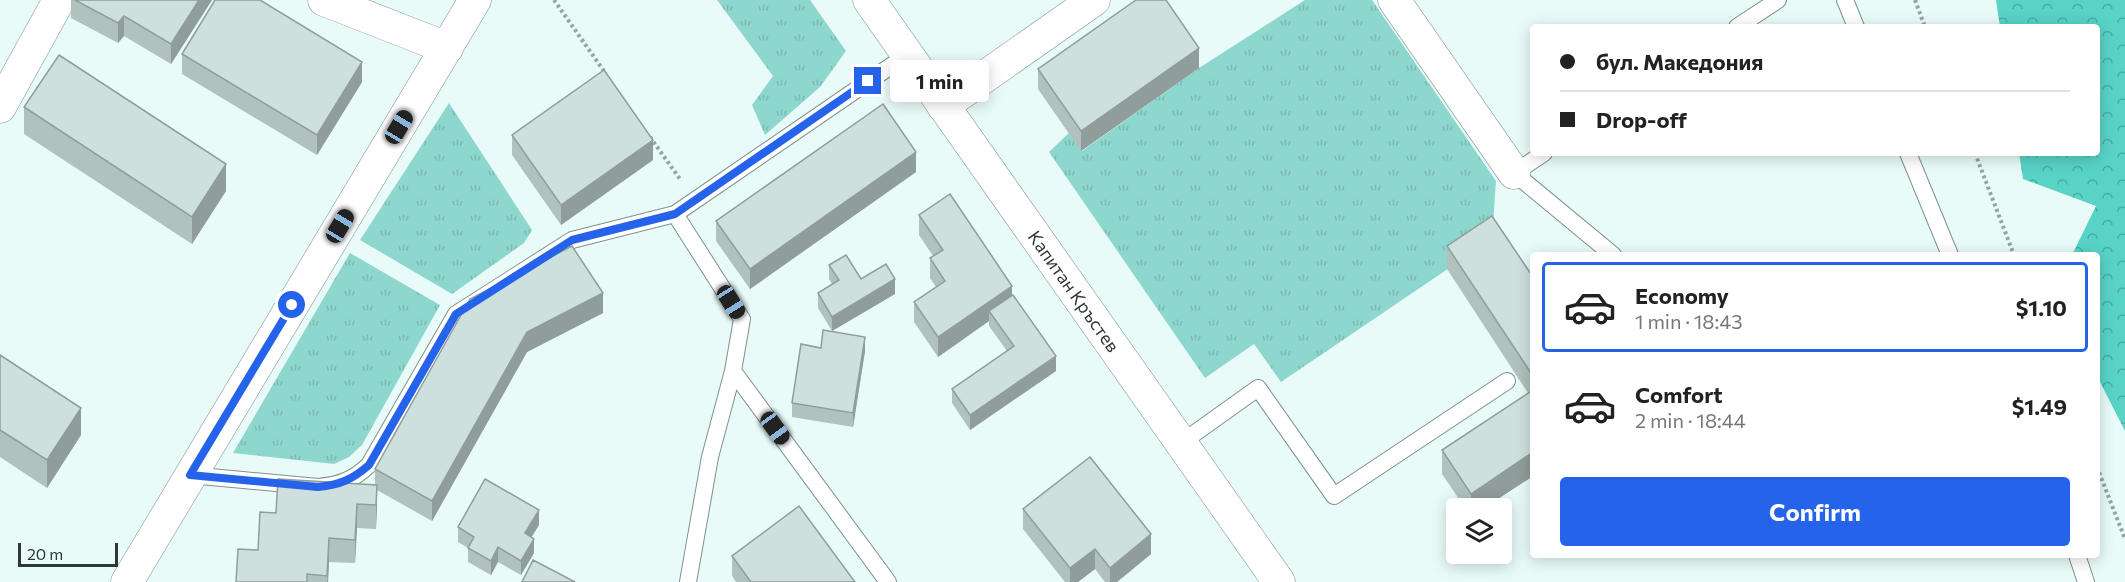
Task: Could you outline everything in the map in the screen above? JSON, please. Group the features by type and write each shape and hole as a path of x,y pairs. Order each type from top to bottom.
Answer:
{"street":[{"path":"0,107 58,0"},
{"path":"324,0 447,48"},
{"path":"127,582 475,0"},
{"name":"Капитан Кръстев","path":"869,0 1279,582"},
{"path":"943,106 1094,0"},
{"path":"1394,0 1514,173"}],"lane":[{"path":"1742,24 1778,0"},
{"path":"1845,0 1855,24"},
{"path":"190,475 318,487 337,486 356,477 369,465 456,314 572,240 675,214 907,55"},
{"path":"1540,156 1514,173 1609,252"},
{"path":"1909,156 1949,252"},
{"path":"675,214 742,319 733,370 710,456 688,582"},
{"path":"733,370 888,582"},
{"path":"1181,443 1258,388 1334,496 1508,381"},
{"path":"2078,558 2086,582"}],"path":[{"path":"554,0 608,76"},
{"path":"1915,0 1924,24"},
{"path":"648,133 695,200"},
{"path":"1976,156 2013,252"},
{"path":"2100,475 2125,539"}],"green space":[{"path":"717,0 810,0 846,51 820,87 765,135 752,105 773,76"},
{"path":"1305,0 1372,0 1496,181 1492,239 1281,382 1254,344 1205,378 1049,152 1069,133 1082,151 1199,68"},
{"path":"1996,0 2125,0 2125,431 2100,382 2100,252 2073,252 2096,206 2023,179 2019,156 2100,156 2100,24 2000,24"},
{"path":"449,103 532,230 524,243 452,294 360,240"},
{"path":"350,253 440,305 362,445 349,457 334,464 233,453"}],"building":[{"path":"75,0 199,0 171,44 124,16 118,23"},
{"path":"215,0 260,0 362,62 317,135 182,54"},
{"path":"1136,0 1166,0 1199,48 1081,131 1038,69"},
{"path":"59,55 226,164 192,217 24,107"},
{"path":"604,70 653,140 561,205 512,135"},
{"path":"883,104 916,152 750,269 716,221"},
{"path":"950,194 1012,286 938,337 914,302 945,281 930,258 943,250 919,215"},
{"path":"1492,216 1530,273 1530,371 1447,246"},
{"path":"572,246 603,293 527,332 432,501 375,469 470,299"},
{"path":"846,255 861,279 886,264 895,279 832,317 818,293 839,280 829,265"},
{"path":"1013,295 1056,356 970,415 952,389 1014,346 989,311"},
{"path":"823,330 865,337 853,413 792,403 801,344 821,348"},
{"path":"0,355 81,408 47,460 0,430"},
{"path":"1530,392 1530,454 1471,494 1442,450"},
{"path":"1090,457 1151,534 1110,568 1095,549 1070,568 1023,509"},
{"path":"278,479 377,485 376,505 357,504 355,540 329,538 327,576 307,574 307,582 236,582 238,549 258,550 260,512 276,513"},
{"path":"485,479 539,510 525,533 534,539 521,561 498,547 491,561 468,548 474,537 458,527"},
{"path":"799,506 855,582 751,582 732,556"},
{"path":"533,560 575,582 522,582"}],"route":[{"path":"292,305 190,475 318,487 337,486 356,477 369,465 456,314 572,240 675,214 868,81"}]}
